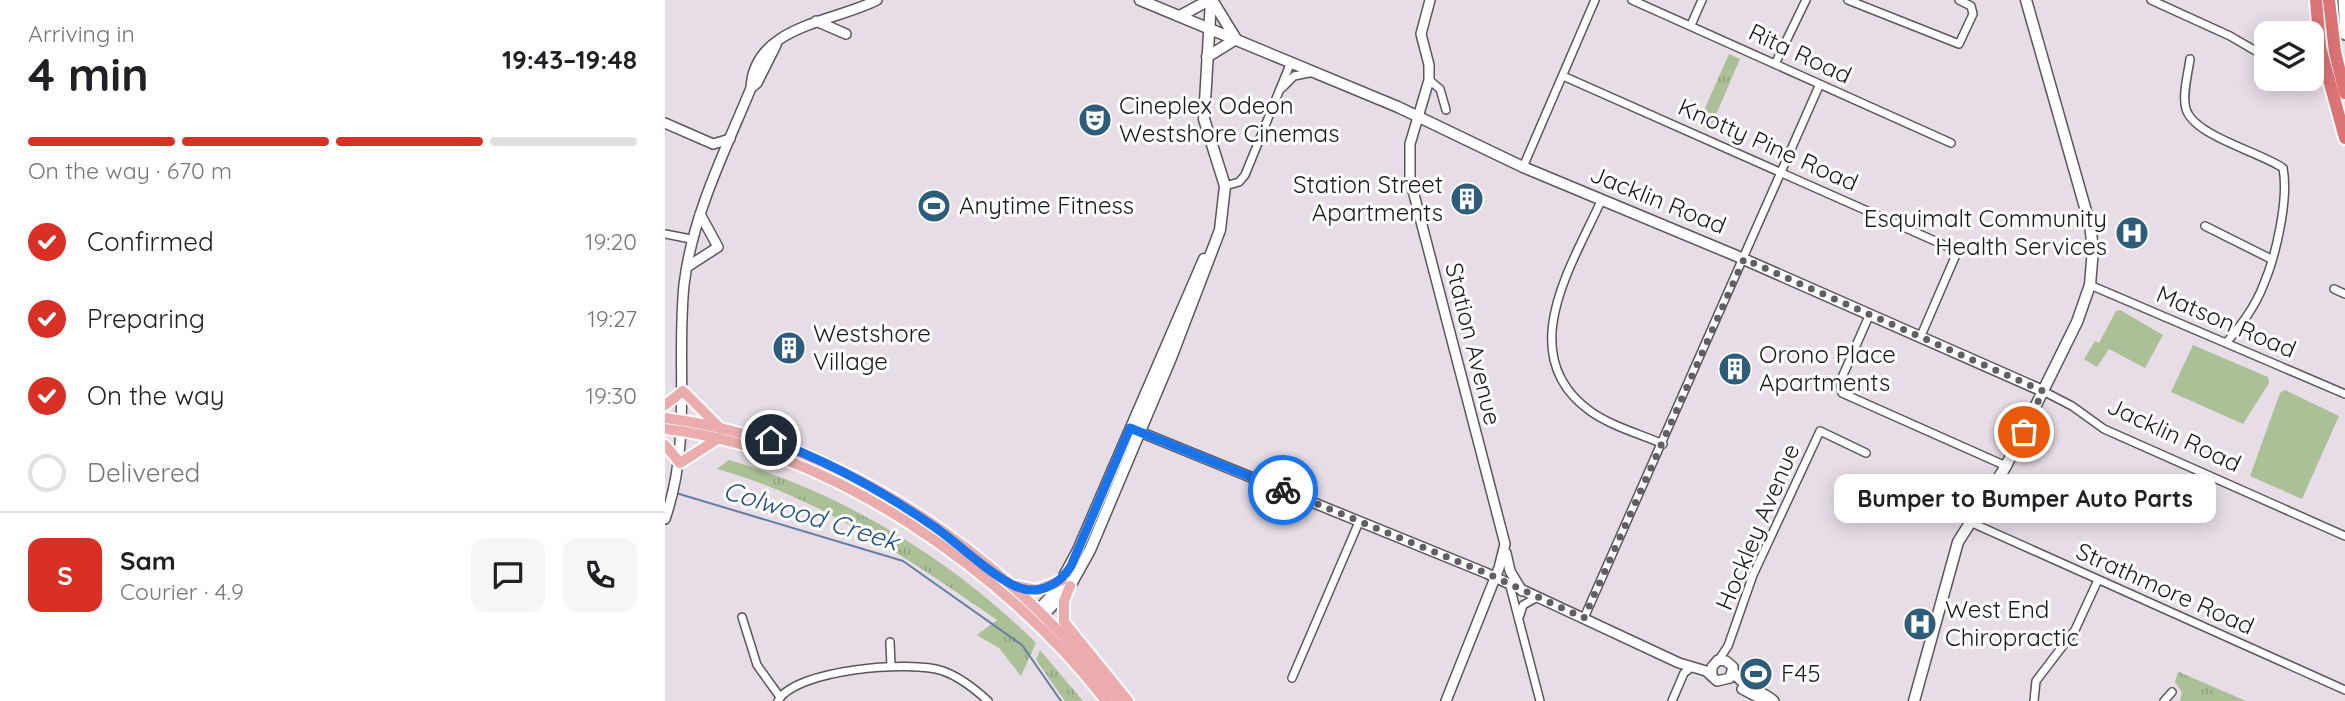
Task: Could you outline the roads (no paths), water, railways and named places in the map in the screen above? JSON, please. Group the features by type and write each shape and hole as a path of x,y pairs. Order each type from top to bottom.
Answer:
{"highway":[{"path":"2316,0 2320,47 2345,138"},
{"path":"2329,0 2335,52 2345,93"}],"main road":[{"name":"Jacklin Road","path":"1140,0 1291,62 1523,167 1744,259 2043,391"},
{"path":"1180,16 1211,0"},
{"path":"1033,620 1066,583 1090,550 1135,430 1224,214 1225,186 1204,119 1211,0"},
{"path":"1207,57 1236,39 1211,0"},
{"path":"1914,701 1951,562 1970,522 2006,466 2077,322 2091,285 2093,249 2090,225 2026,0"},
{"path":"665,405 683,391 718,426"},
{"path":"665,418 815,471 880,505 971,568 1033,620 1106,701"},
{"path":"665,429 718,426 756,435 812,455 867,484 935,527 1042,611 1118,701"},
{"path":"665,445 680,463 719,438"},
{"path":"1013,586 1039,590 1066,583"},
{"path":"1066,583 1064,622 1128,701"}],"street":[{"path":"665,519 680,463 683,426 682,323 691,239 758,65 770,47 796,28 877,0"},
{"path":"1430,0 1421,34 1430,65 1429,80 1440,89 1446,110"},
{"path":"1523,167 1595,0"},
{"name":"Rita Road","path":"1632,0 1951,143"},
{"path":"1691,25 1702,0"},
{"path":"1775,64 1806,0"},
{"path":"1848,0 1959,44 1973,14 1971,6 1959,0"},
{"path":"2151,0 2230,36 2254,50"},
{"path":"2343,0 2345,35"},
{"path":"816,21 846,34"},
{"path":"2190,59 2185,106 2191,120 2216,136 2283,168 2287,187 2264,286 2247,317 2227,342"},
{"path":"1225,186 1238,182 1245,175 1291,62"},
{"path":"1281,88 1294,76 1314,72"},
{"name":"Knotty Pine Road","path":"1563,76 1948,247 1955,253 1920,338"},
{"name":"Station Avenue","path":"1429,80 1410,144 1411,188 1429,246 1488,486 1500,514 1505,551 1446,701"},
{"path":"1584,618 1819,86"},
{"path":"665,123 713,144 730,139"},
{"path":"713,144 721,161"},
{"path":"1601,201 1553,310 1549,332 1552,359 1560,381 1576,400 1593,413 1663,444"},
{"path":"687,267 718,247 700,214"},
{"path":"2205,226 2271,259"},
{"path":"665,234 691,239"},
{"name":"Matson Road","path":"2091,285 2345,394"},
{"path":"2334,289 2345,294"},
{"path":"1869,316 1840,382 1842,393 2006,466"},
{"name":"Jacklin Road","path":"2043,391 2072,406 2104,429 2345,536"},
{"path":"1135,430 1495,578 1712,675 1715,680 1737,685 1769,701"},
{"name":"Hockley Avenue","path":"1716,662 1728,646 1753,575 1820,431 1866,453"},
{"path":"1292,678 1359,522"},
{"name":"Strathmore Road","path":"1970,522 2345,690"},
{"path":"1505,551 1510,571 1523,592"},
{"path":"2034,701 2036,681 2075,630 2098,580"},
{"path":"1510,586 1520,616 1540,701"},
{"path":"1520,616 1523,605 1536,597"},
{"path":"742,617 757,665 779,699 808,682 867,667 891,666 941,670 960,679 988,701"},
{"path":"890,642 891,666"},
{"name":"Hockley Avenue","path":"1728,646 1732,667"},
{"path":"1678,661 1700,665 1716,662 1732,667 1745,685 1768,694 1769,701"},
{"path":"1678,661 1684,673"},
{"path":"1712,675 1716,662"},
{"path":"1672,701 1684,673 1692,667"},
{"path":"1723,682 1730,678 1732,667"},
{"path":"2164,701 2172,692"}],"waterway":[{"name":"Colwood Creek","path":"676,493 903,561 1022,645 1061,701"}],"place":[{"name":"Cineplex Odeon Westshore Cinemas","path":"1095,120"},
{"name":"Station Street Apartments","path":"1467,199"},
{"name":"Anytime Fitness","path":"934,206"},
{"name":"Esquimalt Community Health Services","path":"2132,233"},
{"name":"Westshore Village","path":"789,348"},
{"name":"Orono Place Apartments","path":"1735,369"},
{"name":"Bumper to Bumper Auto Parts","path":"2024,432"},
{"name":"West End Chiropractic","path":"1920,624"},
{"name":"F45","path":"1756,674"}]}
